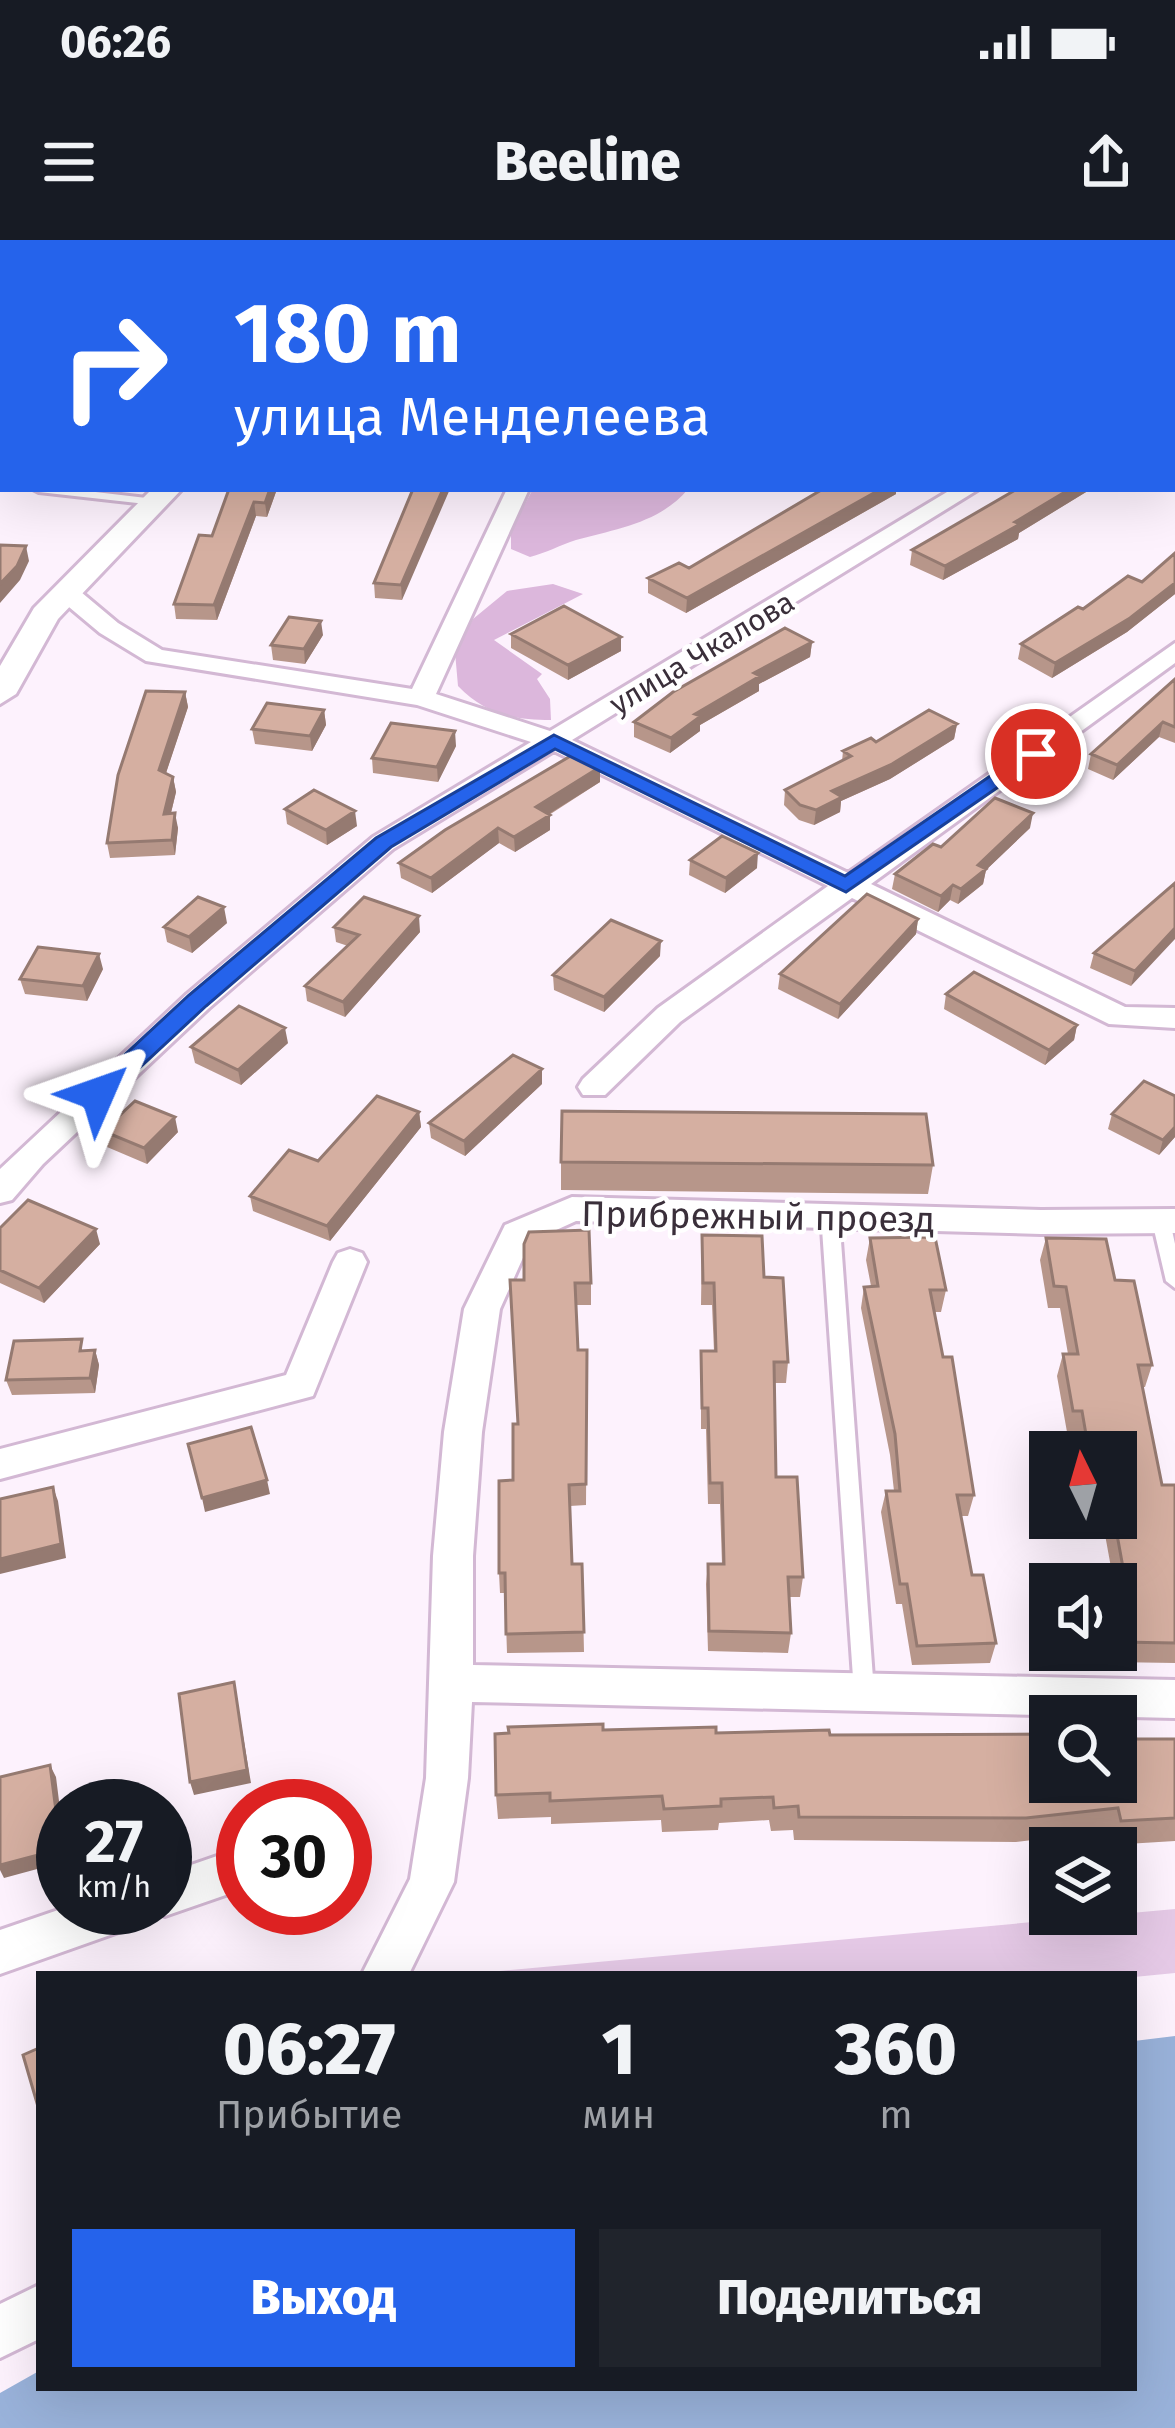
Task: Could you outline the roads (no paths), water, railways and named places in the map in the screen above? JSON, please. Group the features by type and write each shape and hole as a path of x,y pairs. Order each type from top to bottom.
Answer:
{"street":[{"path":"421,698 517,492"},
{"name":"улица Чкалова","path":"0,1191 31,1156 198,1000 383,842 963,492"},
{"path":"0,694 37,628 66,592 162,495"},
{"path":"66,592 109,628 155,656 421,698 554,741 1120,1017 1175,1018"},
{"path":"594,1087 669,1015 1175,651"},
{"name":"Прибрежный проезд","path":"387,1971 432,1882 447,1778 454,1556 464,1432 482,1309 517,1234 572,1209 1168,1221"},
{"path":"0,1463 300,1386 350,1262"},
{"path":"452,1683 1175,1699"},
{"path":"0,1952 49,1935"},
{"path":"0,2332 36,2313"}],"lane":[{"path":"100,492 162,495"},
{"path":"830,1214 864,1692"},
{"path":"1168,1221 1175,1281"}],"water":[{"path":"1175,2036 1175,2428 0,2428 0,2393 36,2373 36,2391 1137,2391 1137,2041"}]}
